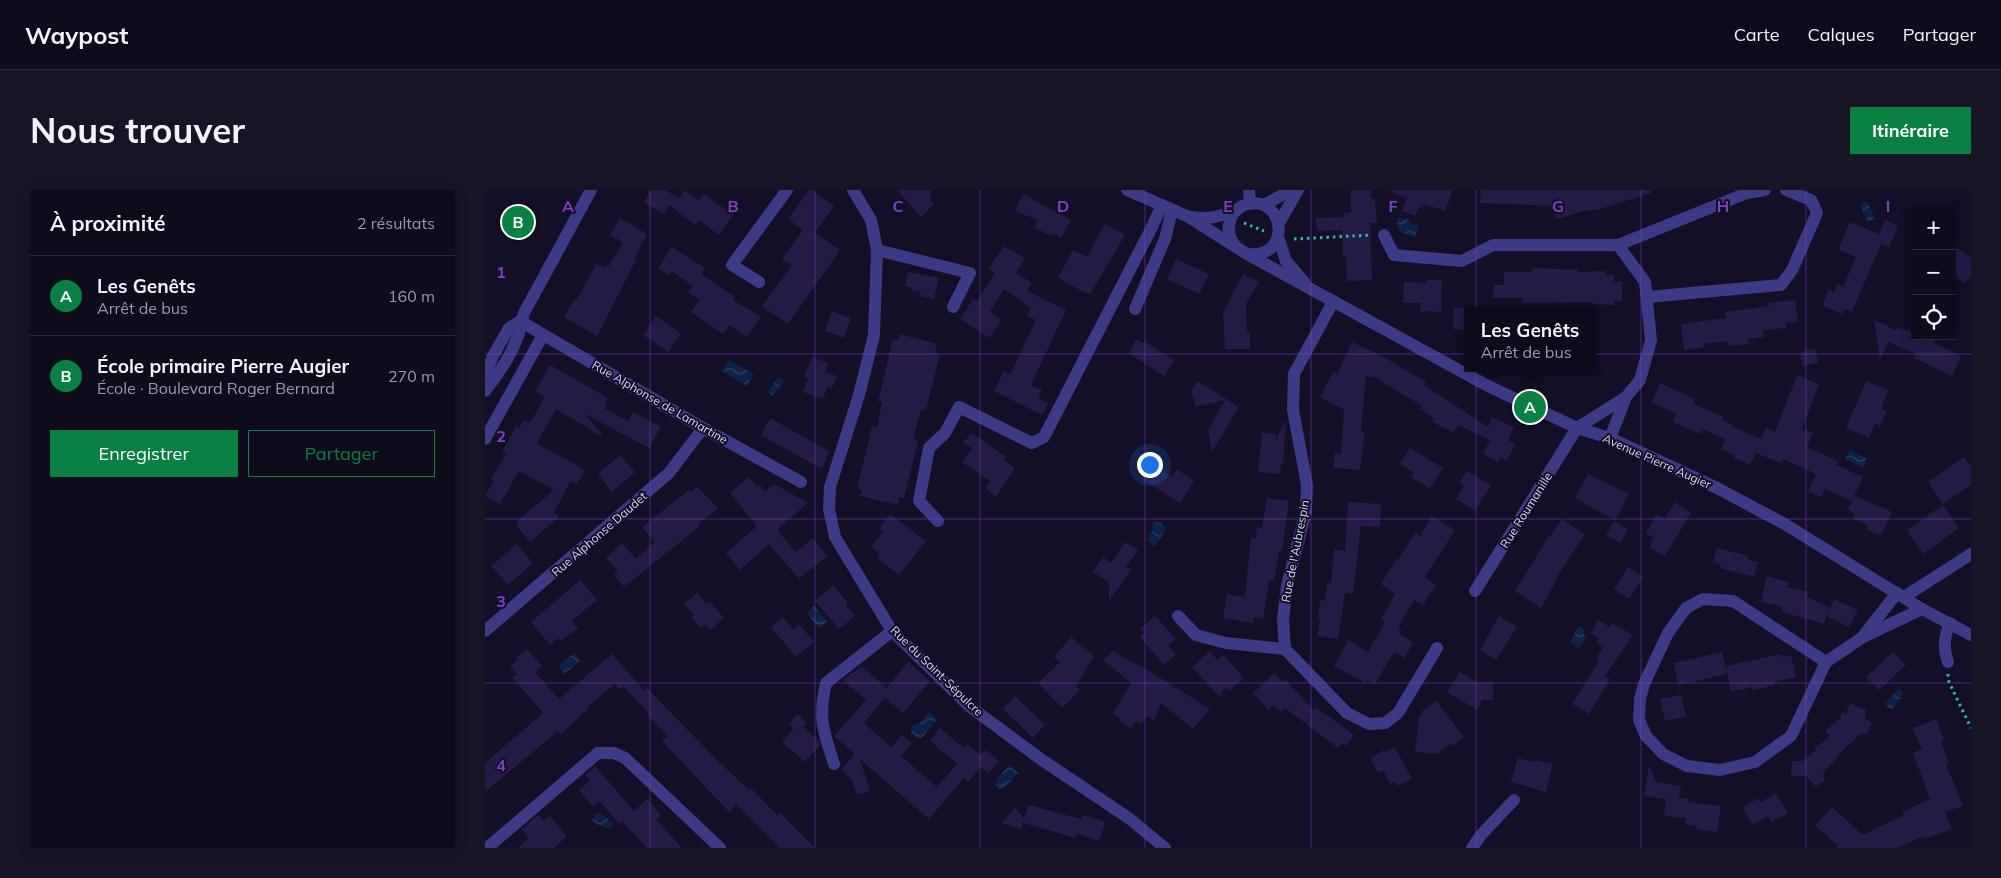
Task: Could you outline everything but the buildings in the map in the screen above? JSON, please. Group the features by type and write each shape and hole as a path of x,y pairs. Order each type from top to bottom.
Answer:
{"street":[{"path":"485,391 496,377 519,334 520,321 591,190"},
{"path":"759,282 732,265 787,190"},
{"name":"Rue du Saint-Sépulcre","path":"853,190 871,220 877,250 875,335 859,395 830,487 829,509 835,536 892,631 969,706 1041,760 1130,819 1165,848"},
{"path":"1127,190 1187,216 1235,247"},
{"path":"1249,190 1250,204"},
{"path":"1264,205 1291,190"},
{"path":"1247,254 1266,252 1275,243 1278,237 1279,224 1298,190"},
{"path":"1384,235 1394,254 1462,261 1493,245 1618,245 1747,193 1765,190"},
{"path":"1647,297 1781,285 1792,270 1817,213 1811,200 1786,190"},
{"path":"1187,216 1204,219 1219,217 1234,214 1250,204 1264,205 1271,210 1279,224"},
{"path":"1135,309 1165,239 1167,208"},
{"path":"938,520 919,501 929,448 945,433 959,407 1032,443 1044,437 1151,229 1167,208"},
{"path":"1234,214 1228,233 1235,247"},
{"path":"1278,237 1286,261 1309,288"},
{"path":"1577,428 1626,396 1640,380 1651,340 1645,282 1618,245"},
{"name":"Avenue Pierre Augier","path":"1235,247 1488,386 1577,428 1610,438 1717,488 1822,546 1922,609 1971,635"},
{"path":"877,250 970,273 953,307"},
{"name":"Rue de l'Aubrespin","path":"1285,650 1283,619 1287,586 1305,511 1307,485 1293,410 1294,374 1333,302"},
{"path":"485,375 493,356 509,328 520,321"},
{"name":"Rue Alphonse de Lamartine","path":"520,321 703,428 801,482"},
{"path":"485,439 543,335"},
{"path":"1610,438 1626,396"},
{"name":"Rue Alphonse Daudet","path":"485,631 669,473 703,428"},
{"name":"Rue Roumanille","path":"1475,591 1577,428"},
{"path":"1863,637 1900,595 1971,554"},
{"path":"1826,662 1733,601 1703,599 1686,608 1668,632 1644,684 1639,700 1639,720 1646,736 1663,754 1687,766 1720,770 1755,762 1791,736 1826,662 1863,637 1922,609"},
{"path":"1178,616 1195,635 1226,643 1285,650 1347,713 1369,724 1385,723 1398,713 1437,648"},
{"path":"1948,662 1945,653 1944,636 1950,623"},
{"path":"834,764 823,729 821,709 826,683 892,631"},
{"path":"487,848 598,753 614,753 625,758 720,848"},
{"path":"1472,848 1481,835 1514,800"}],"path":[{"path":"1234,214 1278,237 1292,239 1384,235"},
{"path":"1948,662 1948,680 1971,728"}],"water":[{"path":"1867,201 1875,219 1868,222 1860,204"},
{"path":"1399,217 1410,220 1409,223 1419,225 1415,237 1400,232 1397,224"},
{"path":"729,360 754,374 747,386 722,371"},
{"path":"778,377 784,381 773,396 768,392"},
{"path":"1850,450 1867,459 1863,468 1845,459"},
{"path":"1156,522 1163,524 1166,530 1155,546 1147,540 1153,530 1151,524"},
{"path":"814,606 827,622 819,628 806,613"},
{"path":"1579,626 1585,630 1583,634 1587,636 1579,648 1570,642"},
{"path":"574,653 580,661 565,674 558,666"},
{"path":"1898,689 1901,690 1903,695 1891,710 1885,704"},
{"path":"929,712 937,719 922,738 917,738 911,732 911,729 914,725 918,725"},
{"path":"1010,765 1018,773 1004,789 1000,790 995,781"},
{"path":"596,813 603,815 613,823 610,829 592,821"}],"place":[{"name":"École primaire Pierre Augier","path":"518,222"},
{"name":"Les Genêts","path":"1530,407"}]}
